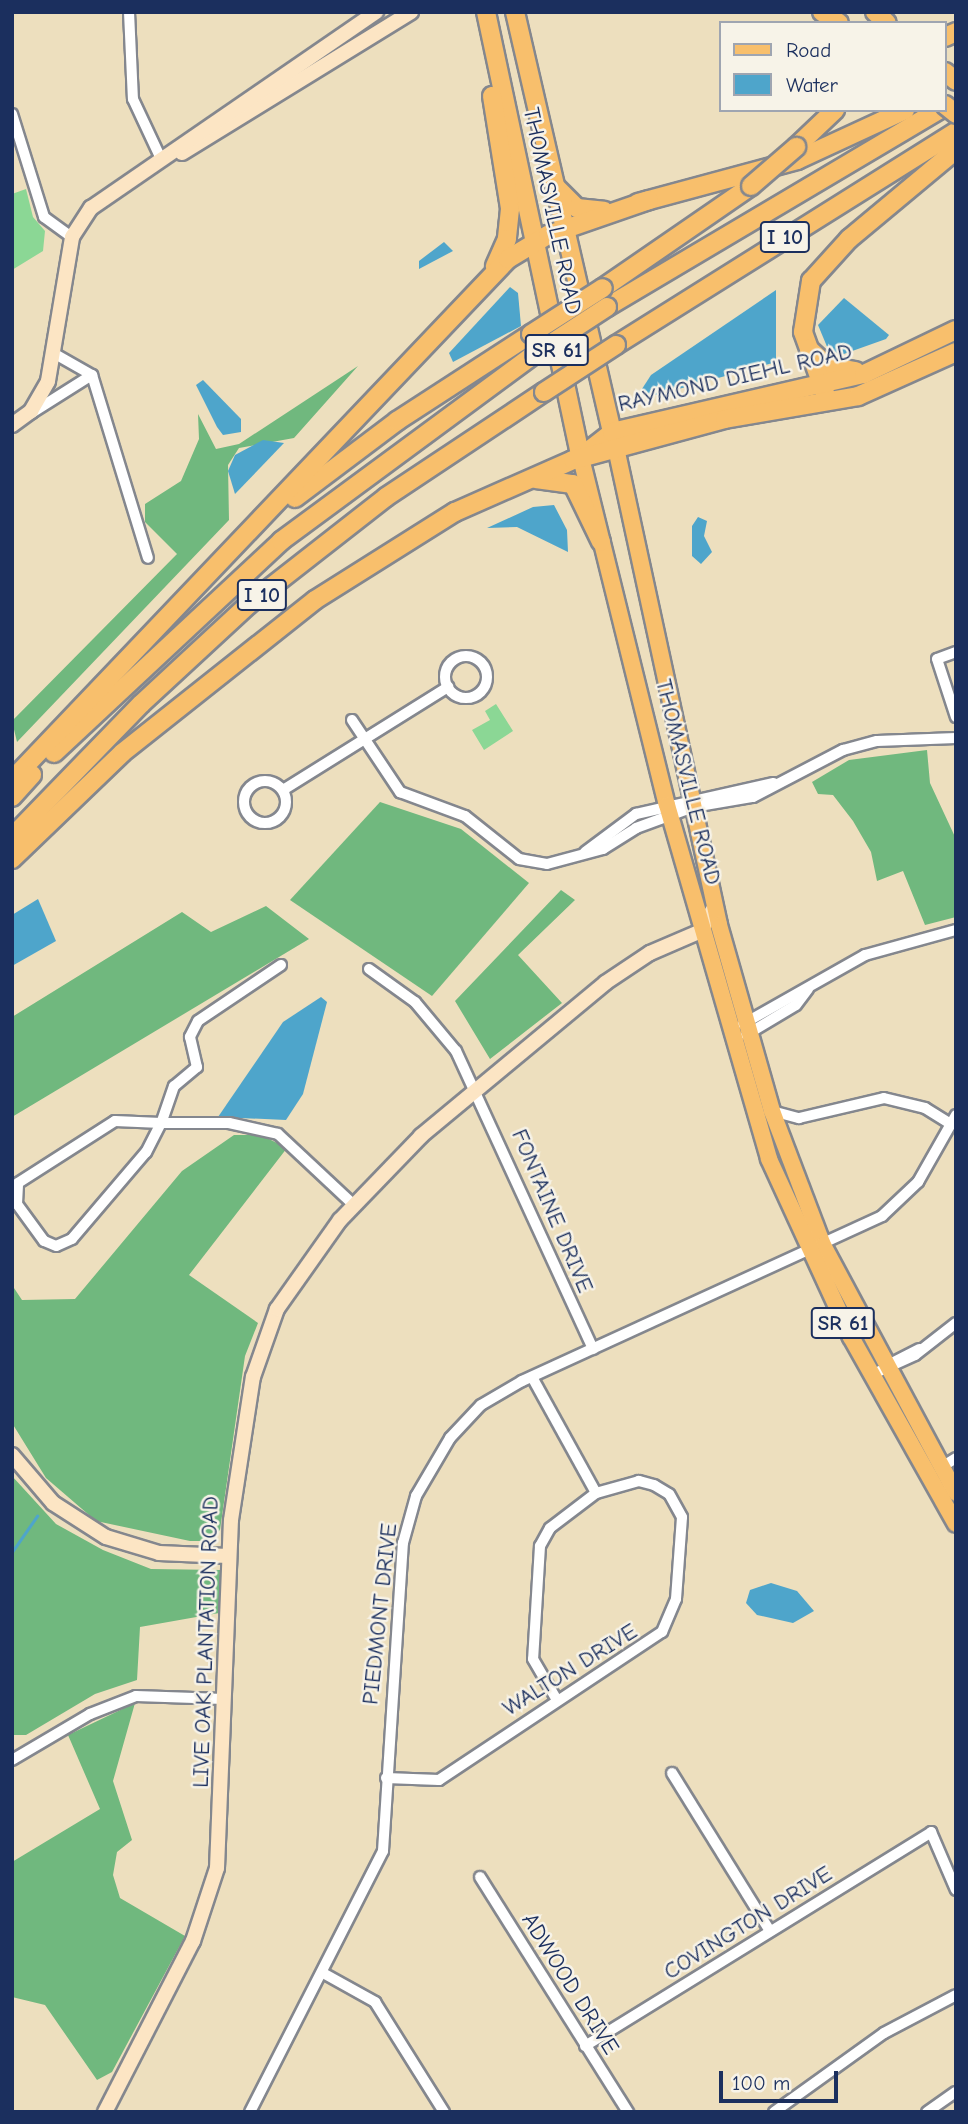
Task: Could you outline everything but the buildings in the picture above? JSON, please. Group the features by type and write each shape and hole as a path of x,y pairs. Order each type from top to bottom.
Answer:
{"highway":[{"name":"THOMASVILLE ROAD","path":"484,12 581,458"},
{"path":"12,780 465,302 499,259 510,216 484,12"},
{"name":"THOMASVILLE ROAD","path":"515,12 614,440"},
{"path":"203,579 350,455 603,288 751,186 833,112"},
{"path":"465,302 533,242 565,228 649,200 797,160 901,112"},
{"name":"I 10","path":"12,797 121,685 258,560 404,444 607,307 936,112"},
{"name":"I 10","path":"12,837 127,718 248,606 386,497 616,345 956,132"},
{"path":"830,402 820,386 806,342 804,300 822,265 956,150"},
{"path":"555,183 587,212 649,200"},
{"name":"RAYMOND DIEHL ROAD","path":"12,859 122,753 334,587 439,521 522,480 581,458 614,440 877,370 956,330"},
{"path":"806,342 830,368 877,370"},
{"name":"RAYMOND DIEHL ROAD","path":"614,440 830,402 899,382 956,352"},
{"path":"522,480 570,482 601,542"}],"main road":[{"name":"THOMASVILLE ROAD","path":"614,440 725,950 739,1032 764,1144 808,1254 882,1369"},
{"name":"THOMASVILLE ROAD","path":"581,458 701,931 823,1245 934,1472 956,1524"},
{"path":"764,1144 782,1138"},
{"name":"THOMASVILLE ROAD","path":"934,1472 956,1493"}],"street":[{"path":"129,12 133,99 162,162"},
{"path":"162,162 376,12"},
{"path":"16,423 42,395 55,355 72,237 91,208 162,162 309,76 411,12"},
{"path":"344,54 346,32"},
{"path":"300,63 309,76"},
{"path":"12,114 44,217 72,237"},
{"path":"55,355 92,375 148,558"},
{"path":"16,423 92,375"},
{"path":"956,652 937,659 956,717"},
{"path":"468,656 484,666 486,682 474,696 461,698 448,687 446,671 455,659 468,656"},
{"path":"282,790 448,687"},
{"path":"352,720 400,792 465,816 519,859 547,863 585,852 624,819 692,803 753,797 860,745 956,738"},
{"path":"269,781 282,790 286,807 277,819 259,822 246,813 244,795 253,784 269,781"},
{"path":"715,906 701,931 725,950"},
{"path":"739,1032 796,1005 809,989 877,950 956,930"},
{"name":"LIVE OAK PLANTATION ROAD","path":"105,2112 188,1953 212,1889 220,1847 228,1556 245,1415 267,1329 289,1288 354,1205 477,1087 631,965 701,931"},
{"path":"281,965 198,1021 190,1037 197,1067 174,1086 161,1123 146,1152 72,1238 56,1246 37,1234 17,1204 22,1177 115,1121 161,1123 229,1123 278,1134 354,1205"},
{"name":"FONTAINE DRIVE","path":"369,969 423,1010 477,1087 593,1349"},
{"path":"772,1111 799,1118 884,1098 925,1108 952,1119"},
{"path":"782,1138 799,1118"},
{"name":"PIEDMONT DRIVE","path":"250,2112 381,1858 400,1572 411,1510 462,1424 532,1377 808,1254 900,1203 952,1119"},
{"path":"882,1369 919,1349 956,1323"},
{"path":"532,1377 596,1493 550,1528 540,1546 533,1659 557,1700"},
{"path":"12,1455 53,1503 106,1538 159,1553 228,1556"},
{"path":"934,1472 956,1458"},
{"name":"WALTON DRIVE","path":"386,1778 439,1780 662,1632 676,1599 680,1510 665,1491 639,1481 596,1493"},
{"path":"12,1760 90,1713 136,1696 224,1699"},
{"path":"672,1773 770,1931"},
{"name":"COVINGTON DRIVE","path":"585,2046 931,1832 956,1890"},
{"name":"ADWOOD DRIVE","path":"480,1877 628,2112"},
{"path":"323,1973 375,2002 444,2112"},
{"path":"774,2112 884,2033 956,1996"},
{"path":"927,2112 956,2092"}],"green space":[{"path":"26,189 33,217 45,231 43,251 12,270 12,194"},
{"path":"358,366 294,438 239,448 228,465 229,520 17,742 12,721 177,554 145,522 145,504 181,481 199,439 198,414 216,449 239,444"},
{"path":"496,704 513,731 484,750 472,730 490,720 485,711"},
{"path":"927,750 930,783 956,839 956,917 925,925 903,871 877,881 871,852 853,821 833,795 818,794 812,782 849,760"},
{"path":"380,802 461,829 529,883 432,996 290,900"},
{"path":"561,890 575,900 518,955 562,1003 490,1059 455,1001"},
{"path":"266,906 309,939 12,1117 12,1017 182,912 211,932"},
{"path":"234,1135 261,1135 287,1148 189,1275 258,1323 245,1356 220,1530 208,1541 190,1541 96,1521 46,1478 12,1423 12,1285 22,1300 75,1299 182,1171"},
{"path":"12,1476 56,1524 103,1550 151,1569 220,1570 219,1613 140,1627 137,1680 95,1694 26,1735 12,1735"},
{"path":"135,1703 113,1781 132,1840 117,1852 113,1875 120,1898 185,1936 112,2072 97,2080 45,2005 12,1997 12,1862 100,1809 68,1735"}],"water":[{"path":"444,242 453,251 419,269 419,261"},
{"path":"510,287 518,293 521,326 453,362 449,353"},
{"path":"776,290 776,362 657,395 640,392 651,375"},
{"path":"844,298 889,335 886,339 841,355 828,349 818,325"},
{"path":"203,380 241,419 241,432 223,435 217,427 196,385"},
{"path":"263,440 284,443 235,494 228,471 235,455"},
{"path":"554,505 567,530 568,552 517,527 487,528 533,507"},
{"path":"698,517 707,521 704,536 712,552 701,564 692,556 692,526"},
{"path":"38,899 56,941 12,966 12,915"},
{"path":"321,997 327,1002 303,1094 286,1120 218,1117 283,1022"},
{"path":"771,1583 797,1591 814,1611 793,1623 757,1615 746,1603 750,1590"}],"waterway":[{"path":"12,1552 37,1516"}]}
